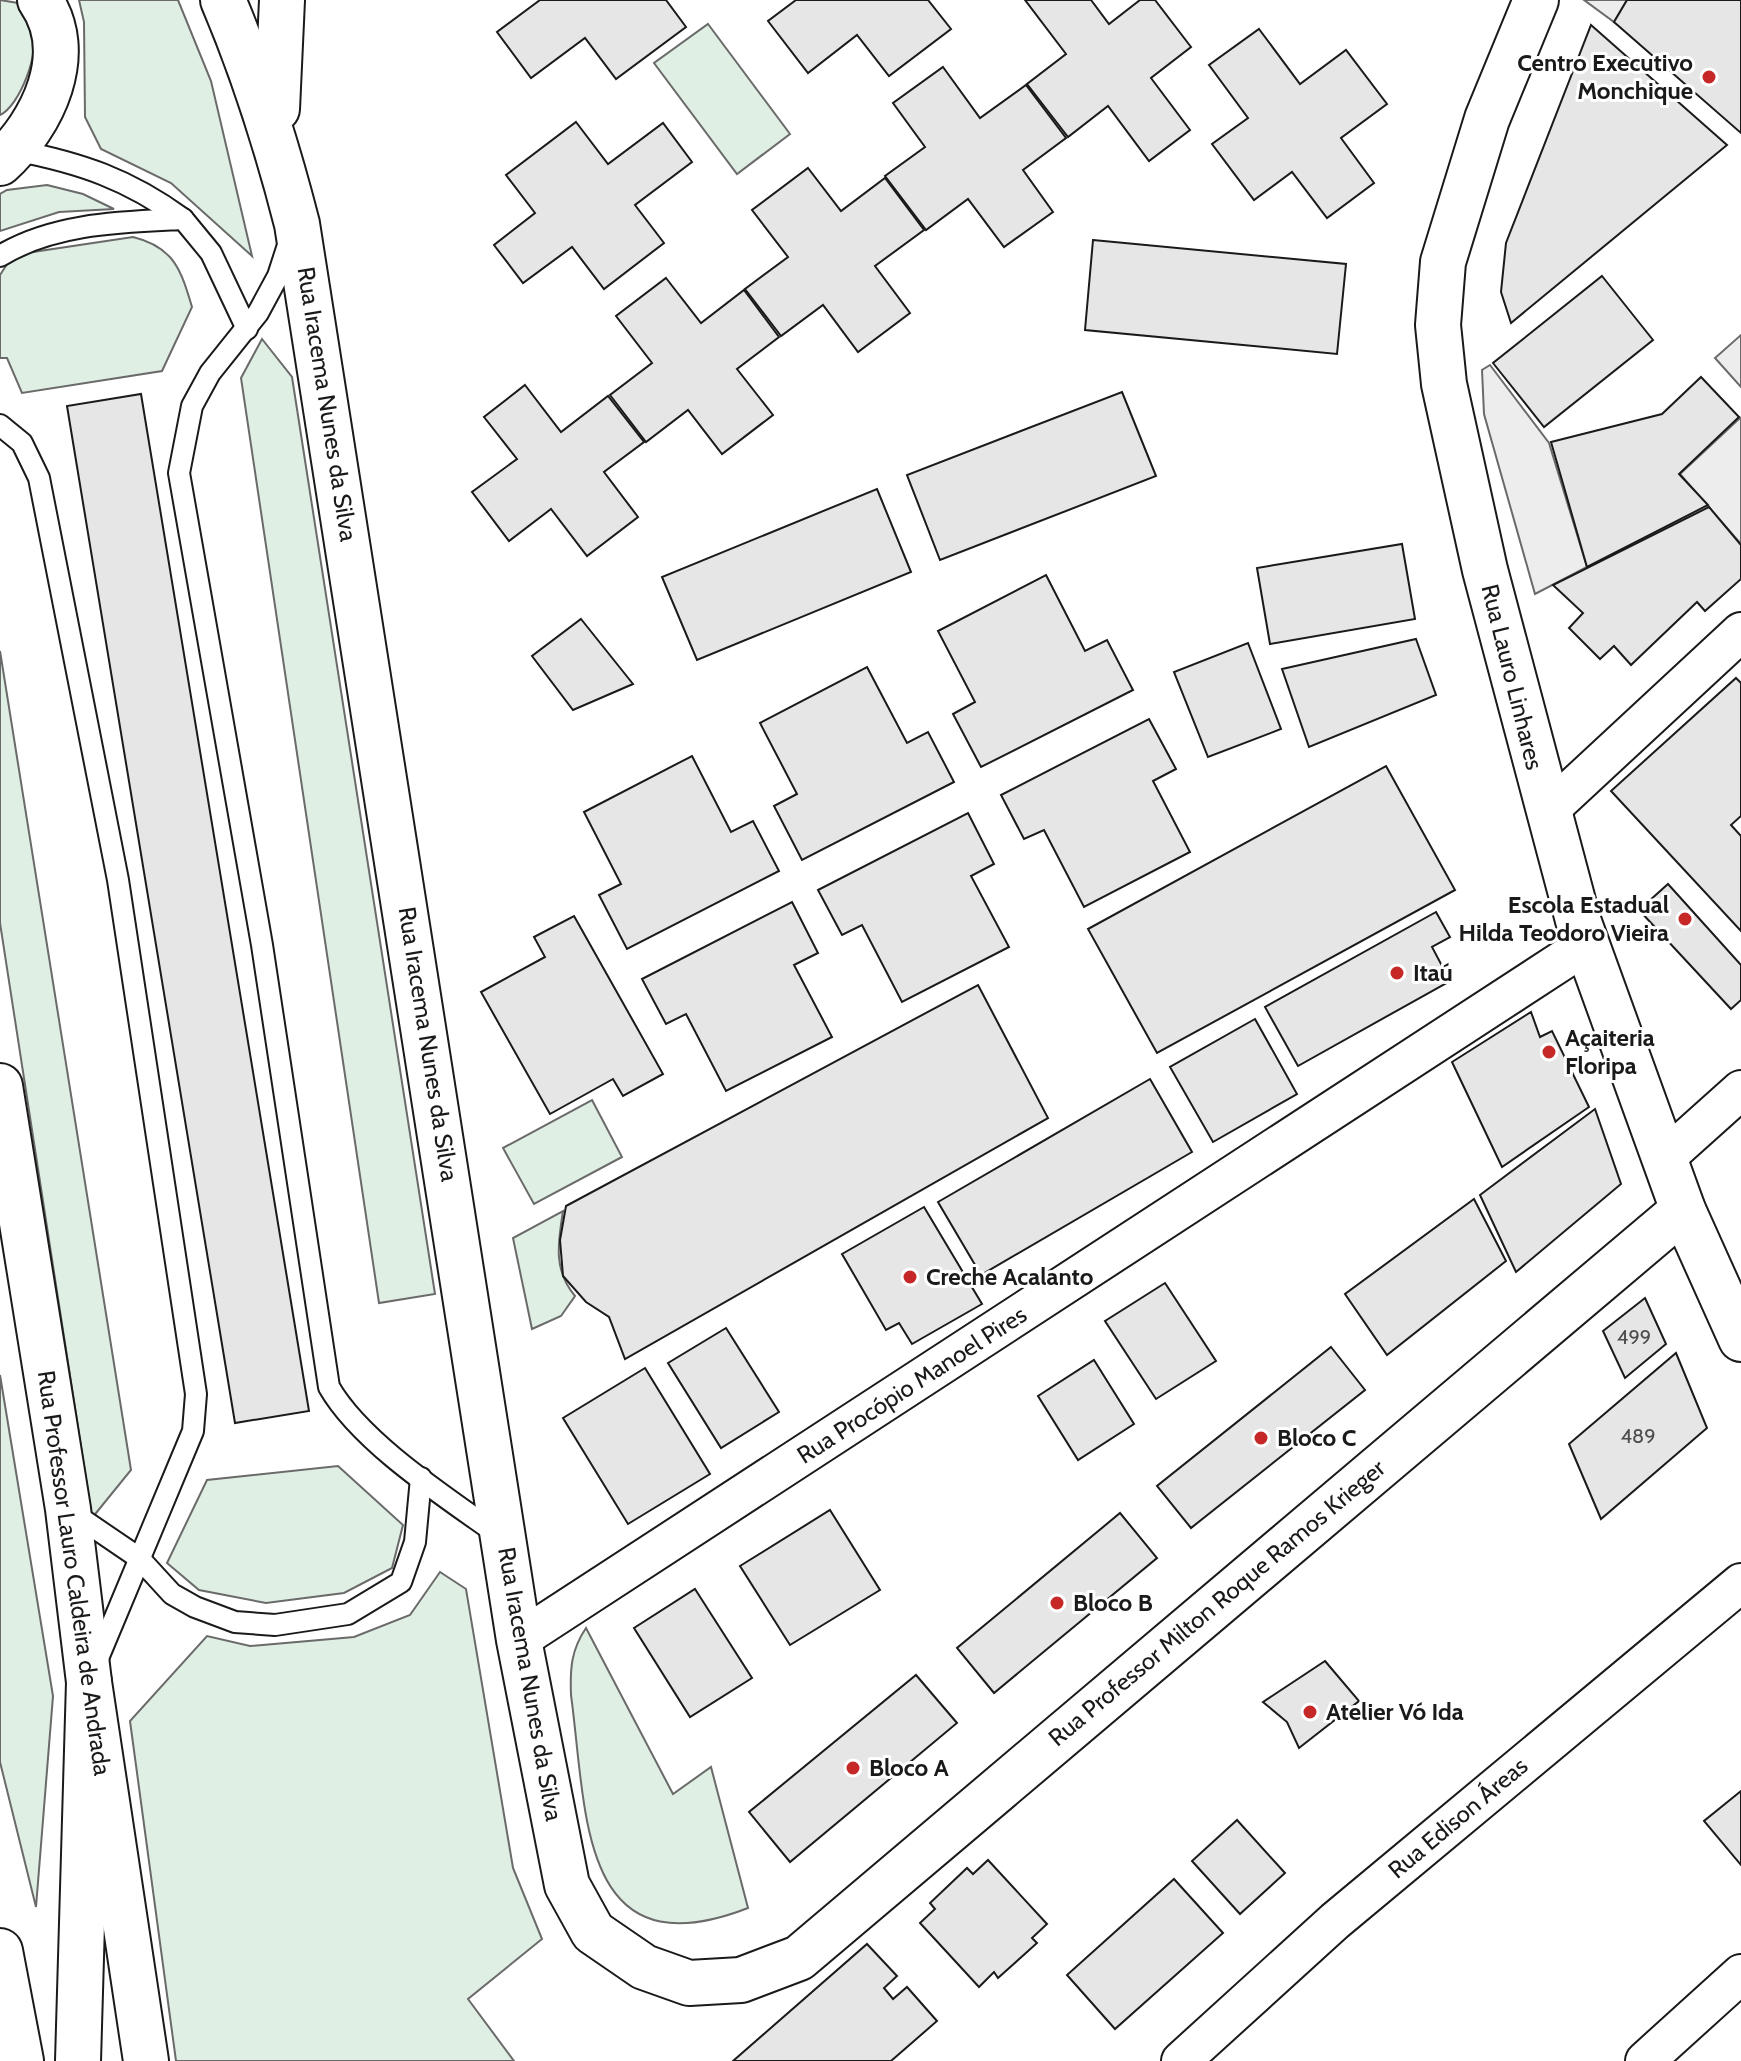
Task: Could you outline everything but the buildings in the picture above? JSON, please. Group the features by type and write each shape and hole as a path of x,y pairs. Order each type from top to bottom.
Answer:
{"street":[{"path":"7,156 38,117 58,49 47,11 40,0"},
{"name":"Rua Iracema Nunes da Silva","path":"223,0 250,65 276,142 297,224 519,1640 567,1885 593,1932 644,1967 689,1983 741,1980"},
{"path":"276,142 278,35 282,0"},
{"name":"Rua Lauro Linhares","path":"1536,0 1487,119 1443,262 1438,325 1447,403 1485,570 1547,812 1586,945 1683,1210 1736,1317"},
{"path":"1547,812 1741,632"},
{"name":"Rua Procópio Manoel Pires","path":"519,1640 1586,945"},
{"name":"Rua Professor Lauro Caldeira de Andrada","path":"0,1086 68,1509 89,1682 146,2061"},
{"path":"1664,1159 1741,1090"},
{"name":"Rua Professor Milton Roque Ramos Krieger","path":"741,1980 799,1958 1654,1231 1683,1210"},
{"name":"Rua Edison Áreas","path":"1181,2061 1335,1921 1741,1583"},
{"path":"78,2061 89,1682"},
{"path":"0,1951 21,2061"},
{"path":"1645,2061 1741,1974"}],"lane":[{"path":"7,156 101,171 147,192 183,219 211,253 247,329"},
{"path":"0,256 27,239 116,222 183,219"},
{"path":"297,224 269,295 247,329 210,373 192,406 179,473 262,945 329,1387 338,1403 421,1478 503,1539"},
{"path":"0,425 22,443 39,478 118,880 196,1394 193,1431 89,1682"},
{"path":"68,1509 139,1558 172,1594 235,1622 275,1625 348,1614 401,1582 415,1542 421,1478"}],"green space":[{"path":"0,0 18,3 33,31 34,51 21,90 15,101 0,115"},
{"path":"79,0 178,0 211,81 252,256 171,183 101,149 85,117 84,22"},
{"path":"708,24 790,134 737,174 654,63"},
{"path":"47,185 83,194 114,209 59,212 0,231 0,194 7,190"},
{"path":"133,237 158,247 174,262 192,307 162,371 22,393 7,358 0,358 0,275 13,255"},
{"path":"262,339 292,377 435,1294 379,1303 241,378"},
{"path":"0,651 131,1470 92,1518 0,923"},
{"path":"592,1100 622,1157 534,1204 503,1148"},
{"path":"563,1211 560,1266 575,1296 561,1316 532,1329 513,1238"},
{"path":"0,1375 53,1696 36,1907 0,1762"},
{"path":"338,1466 403,1525 392,1568 344,1593 266,1603 199,1590 167,1563 207,1480"},
{"path":"440,1572 466,1589 513,1868 542,1939 468,1999 514,2061 176,2061 130,1721 207,1636 250,1646 354,1637 410,1615"},
{"path":"586,1628 673,1794 711,1767 748,1908 692,1923 651,1919 622,1900 602,1870 589,1831 571,1695 572,1660"}],"shaded area":[{"path":"1584,0 1627,0 1614,22"},
{"path":"1741,335 1741,387 1715,358"},
{"path":"1490,365 1549,443 1587,567 1535,594 1484,414 1482,370"},
{"path":"1741,420 1741,544 1680,474"}],"place":[{"name":"Centro Executivo Monchique","path":"1709,77"},
{"name":"Escola Estadual Hilda Teodoro Vieira","path":"1685,919"},
{"name":"Itaú","path":"1397,973"},
{"name":"Açaiteria Floripa","path":"1549,1052"},
{"name":"Creche Acalanto","path":"910,1277"},
{"name":"Bloco C","path":"1261,1438"},
{"name":"Bloco B","path":"1057,1603"},
{"name":"Atelier Vó Ida","path":"1310,1712"},
{"name":"Bloco A","path":"853,1768"}]}
